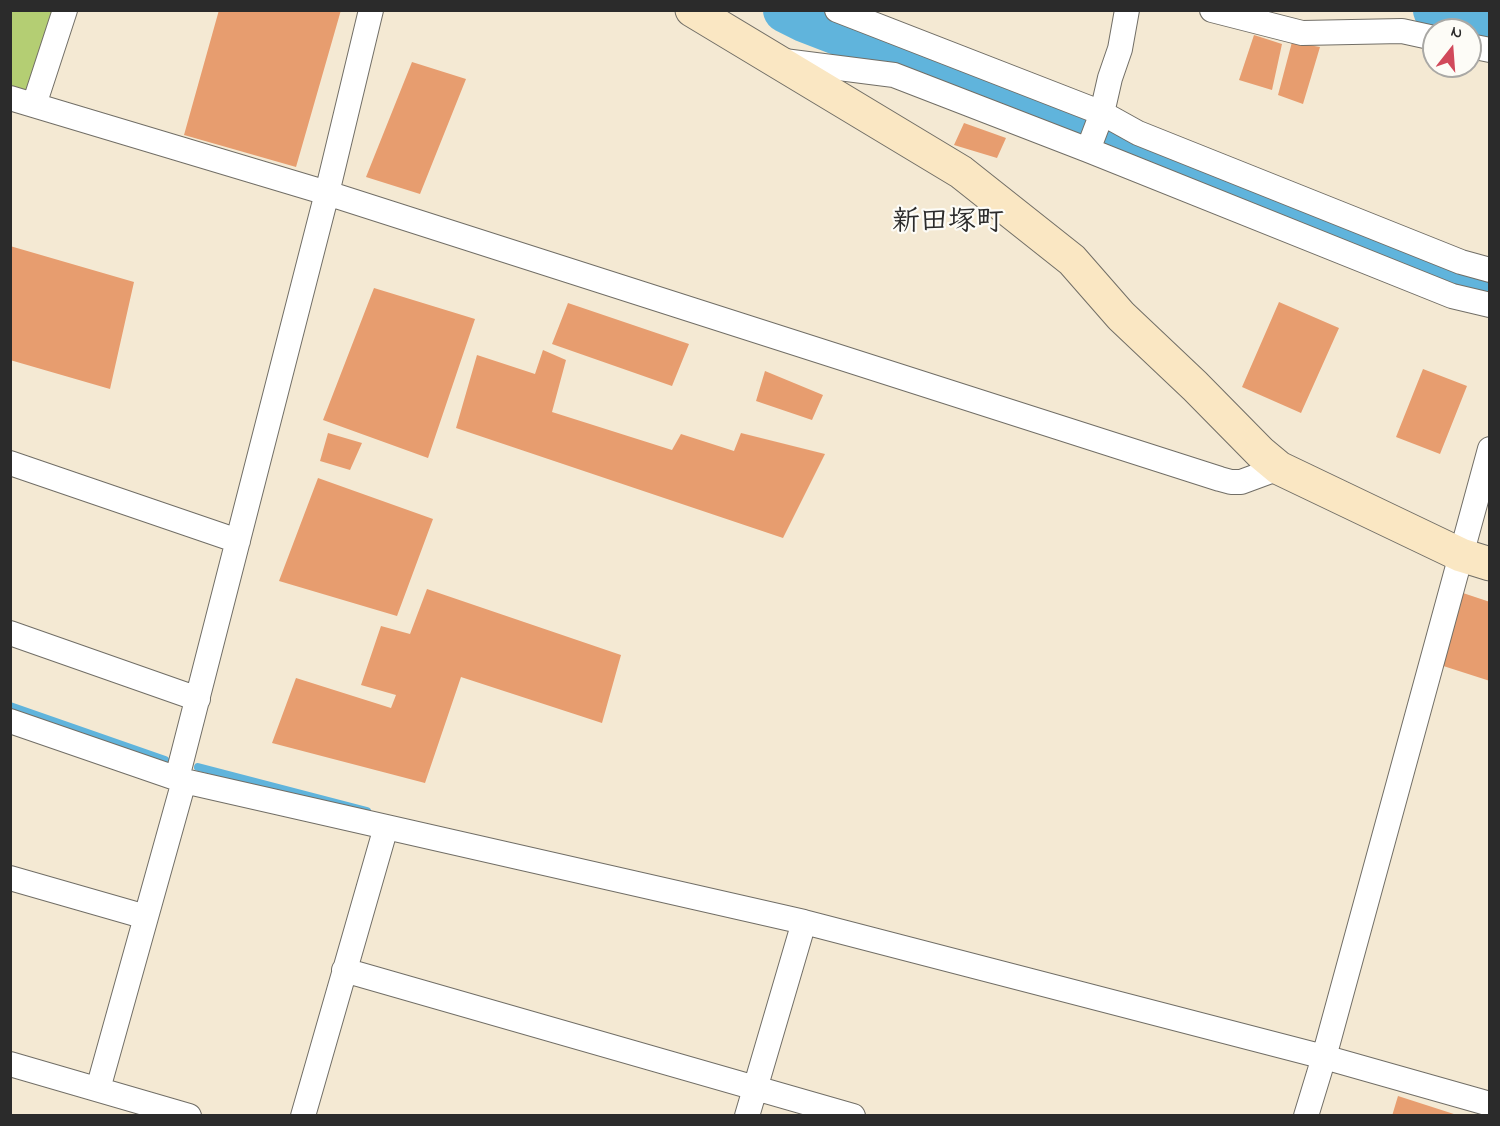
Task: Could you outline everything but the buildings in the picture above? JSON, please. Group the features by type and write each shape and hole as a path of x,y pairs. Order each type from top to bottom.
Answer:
{"street":[{"path":"33,105 65,10"},
{"path":"98,1089 181,780 198,699 327,193 371,10"},
{"path":"692,10 961,172 1071,260 1121,316 1279,468 1475,559"},
{"path":"837,10 1102,113 1138,133 1461,262 1490,270"},
{"path":"1088,150 1102,113 1120,49 1127,10"},
{"path":"1212,10 1302,33 1402,31 1422,35"},
{"path":"776,60 894,75 1452,296 1490,305"},
{"path":"10,98 327,193 1220,480 1241,482 1279,468"},
{"path":"1306,1116 1475,559 1490,449"},
{"path":"10,463 238,541"},
{"path":"10,633 198,699"},
{"path":"10,721 181,780 804,922 1324,1057 1490,1104"},
{"path":"303,1116 386,827"},
{"path":"10,878 146,917"},
{"path":"747,1116 804,922"},
{"path":"344,970 853,1116"},
{"path":"10,1064 189,1116"}],"green space":[{"path":"11,11 55,11 27,92 11,86"}],"waterway":[{"path":"786,10 1122,144 1490,286"},
{"path":"1436,10 1490,19"},
{"path":"10,706 165,760"},
{"path":"198,767 367,811"}],"district":[{"name":"新田塚町","path":"948,224"}]}
